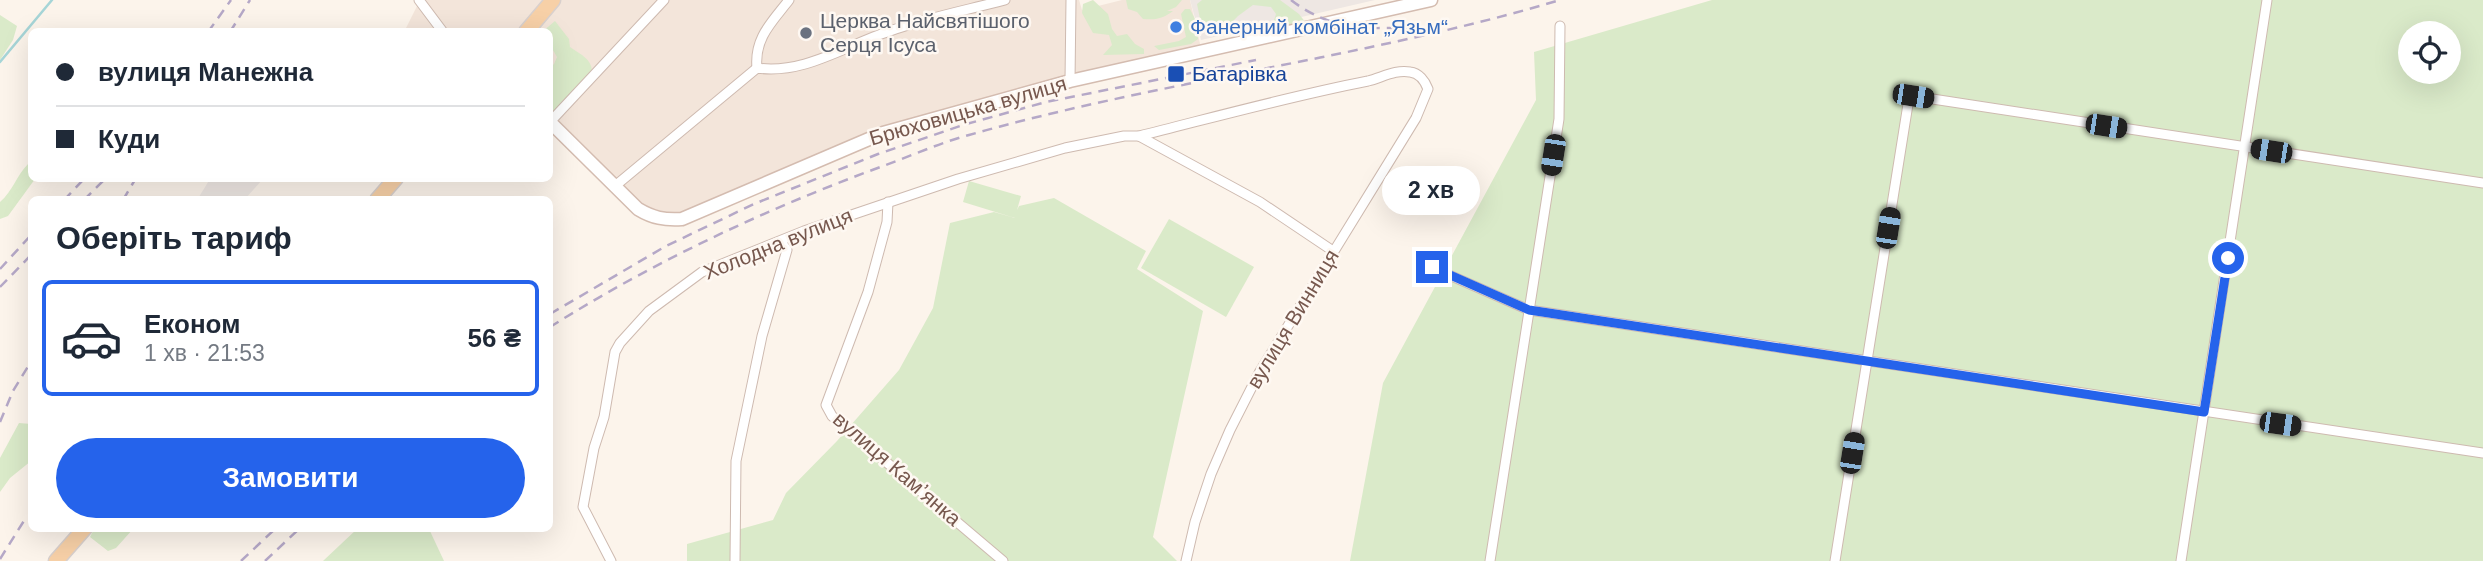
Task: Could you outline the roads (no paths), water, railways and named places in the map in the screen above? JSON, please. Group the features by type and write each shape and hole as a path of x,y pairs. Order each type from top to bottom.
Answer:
{"main road":[{"path":"529,28 553,0"},
{"name":"Брюховицька вулиця","path":"553,125 638,209 654,218 682,219 883,133 1070,81 1431,0"},
{"path":"380,196 393,182"},
{"path":"56,561 81,532"}],"street":[{"path":"419,0 440,28"},
{"path":"553,119 664,0"},
{"path":"757,68 755,52 765,30 789,0"},
{"path":"615,186 757,68 791,69 890,30 1005,0"},
{"path":"1070,81 1071,0"},
{"path":"2182,561 2267,0"},
{"path":"1490,561 1559,119 1560,26"},
{"name":"Холодна вулиця","path":"611,561 583,507 617,346 649,311 702,272 804,231 888,202 1065,148 1139,135 1401,71 1414,73 1425,82 1428,89"},
{"name":"вулиця Винниця","path":"1186,561 1195,522 1230,430 1259,373 1416,118 1428,89"},
{"path":"1835,561 1909,98 1913,96 2483,183"},
{"path":"1139,135 1260,202 1333,251"},
{"name":"вулиця Камʼянка","path":"888,202 883,238 862,313 826,405 839,422 1003,561"},
{"path":"735,561 736,461 762,336 787,250 781,242"},
{"path":"1432,267 1529,310 2483,453"}],"waterway":[{"path":"29,28 52,0"},
{"path":"0,62 28,29"}],"railway":[{"path":"211,28 231,0"},
{"path":"232,28 250,0"},
{"path":"1291,0 1306,10 1337,23 1369,28 1421,27"},
{"path":"553,325 671,258 754,218 958,138 1116,99 1413,38 1560,0"},
{"path":"553,312 666,246 754,204 878,154 963,125 1046,102 1256,60"},
{"path":"68,196 81,182"},
{"path":"88,196 102,182"},
{"path":"125,196 134,182"},
{"path":"0,269 28,238"},
{"path":"0,287 28,258"},
{"path":"0,422 13,391 28,367"},
{"path":"0,559 27,516"},
{"path":"241,561 272,532"},
{"path":"265,561 296,532"}],"place":[{"name":"Фанерний комбінат „Язьм“","path":"1176,27"},
{"name":"Церква Найсвятішого Серця Ісуса","path":"806,33"},
{"name":"Батарівка","path":"1176,74"}]}
